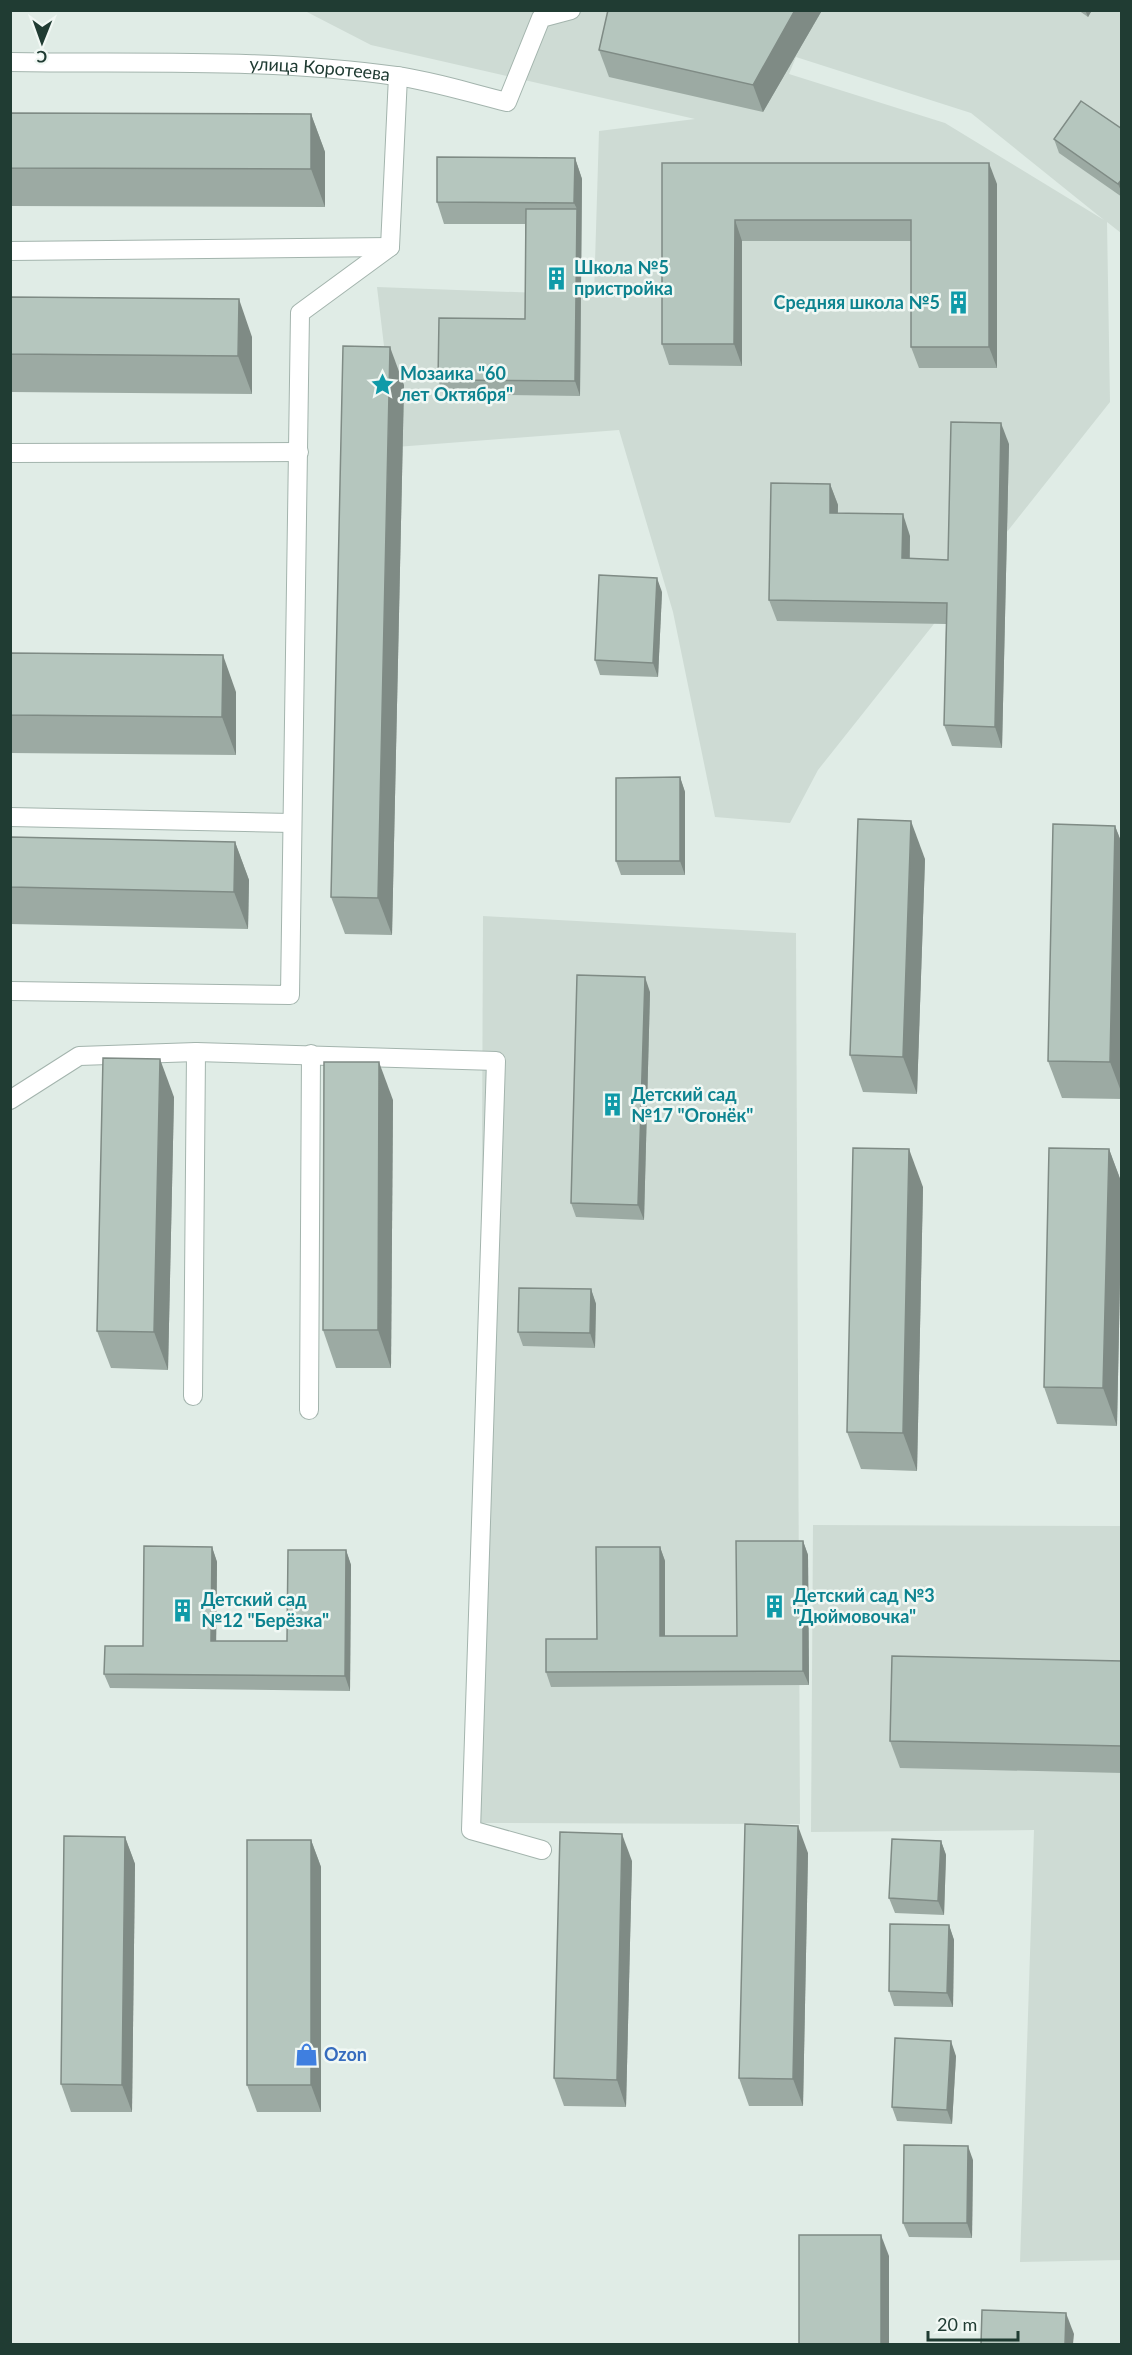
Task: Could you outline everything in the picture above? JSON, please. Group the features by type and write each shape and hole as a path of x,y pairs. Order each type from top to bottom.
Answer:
{"street":[{"name":"улица Коротеева","path":"10,62 249,65 398,76 507,102 541,18 571,10"},
{"path":"390,247 398,76"},
{"path":"10,251 390,247"},
{"path":"10,991 290,995 300,313 390,247"},
{"path":"10,453 299,453"},
{"path":"10,817 292,823"},
{"path":"193,1396 196,1052"},
{"path":"10,1100 79,1056 196,1052 311,1054 496,1062 471,1830 542,1850"},
{"path":"309,1410 311,1054"}],"shaded area":[{"path":"305,11 1121,11 1121,233 1107,222 1110,402 818,770 790,823 715,817 673,612 619,430 396,447 377,287 594,295 599,131 695,119 371,45","holes":["796,57 971,113 1104,220 945,123 789,74"]},
{"path":"483,916 796,933 800,1824 479,1823"},
{"path":"813,1525 1121,1526 1121,2260 1020,2262 1034,1830 811,1832"}],"building":[{"path":"608,10 795,10 753,85 599,50"},
{"path":"1081,101 1122,129 1122,179 1118,184 1054,139"},
{"path":"10,113 311,114 311,169 10,168"},
{"path":"437,157 575,158 574,203 437,202"},
{"name":"Средняя школа №5","path":"662,163 989,163 989,347 911,347 911,220 735,220 734,344 662,344"},
{"name":"Школа №5 пристройка","path":"526,209 577,209 575,381 438,380 439,318 525,319"},
{"path":"10,297 239,299 238,356 10,354"},
{"path":"343,346 390,347 378,898 331,897"},
{"path":"951,422 1001,423 995,727 944,725 947,603 769,600 771,483 830,484 830,513 903,514 902,558 948,560"},
{"path":"599,575 657,578 653,663 595,660"},
{"path":"10,653 223,655 222,717 10,715"},
{"path":"680,777 680,861 616,861 616,778"},
{"path":"858,819 911,821 903,1057 850,1055"},
{"path":"1053,824 1115,826 1110,1062 1048,1061"},
{"path":"10,837 235,842 234,892 10,887"},
{"name":"Детский сад №17 \"Огонёк\"","path":"577,975 645,977 638,1205 571,1203"},
{"path":"103,1058 160,1059 154,1332 97,1331"},
{"path":"324,1062 379,1062 378,1330 323,1330"},
{"path":"853,1148 909,1149 903,1433 847,1432"},
{"path":"1049,1148 1109,1149 1103,1388 1044,1387"},
{"path":"519,1288 591,1289 590,1333 518,1332"},
{"name":"Детский сад №3 \"Дюймовочка\"","path":"736,1541 803,1541 803,1671 546,1672 546,1639 597,1639 596,1547 660,1547 660,1636 737,1636"},
{"name":"Детский сад №12 \"Берёзка\"","path":"144,1546 212,1547 211,1641 287,1641 288,1550 346,1550 345,1676 104,1674 105,1646 143,1646"},
{"path":"892,1656 1122,1661 1122,1746 890,1741"},
{"path":"745,1824 798,1826 793,2079 739,2078"},
{"path":"560,1832 622,1834 617,2080 554,2078"},
{"path":"64,1836 125,1837 122,2085 61,2084"},
{"path":"892,1839 941,1841 938,1901 889,1898"},
{"path":"247,1840 311,1840 311,2085 247,2085"},
{"path":"890,1924 949,1925 947,1993 889,1991"},
{"path":"895,2038 951,2041 947,2110 892,2107"},
{"path":"904,2145 968,2146 967,2223 903,2223"},
{"path":"799,2235 881,2235 881,2344 799,2344"},
{"path":"982,2310 1066,2313 1065,2344 981,2344"}],"place":[{"name":"Школа №5 пристройка","path":"556,278"},
{"name":"Средняя школа №5","path":"958,303"},
{"name":"Мозаика \"60 лет Октября\"","path":"382,384"},
{"name":"Детский сад №17 \"Огонёк\"","path":"613,1105"},
{"name":"Детский сад №3 \"Дюймовочка\"","path":"775,1606"},
{"name":"Детский сад №12 \"Берёзка\"","path":"183,1610"},
{"name":"Ozon","path":"306,2055"}]}
